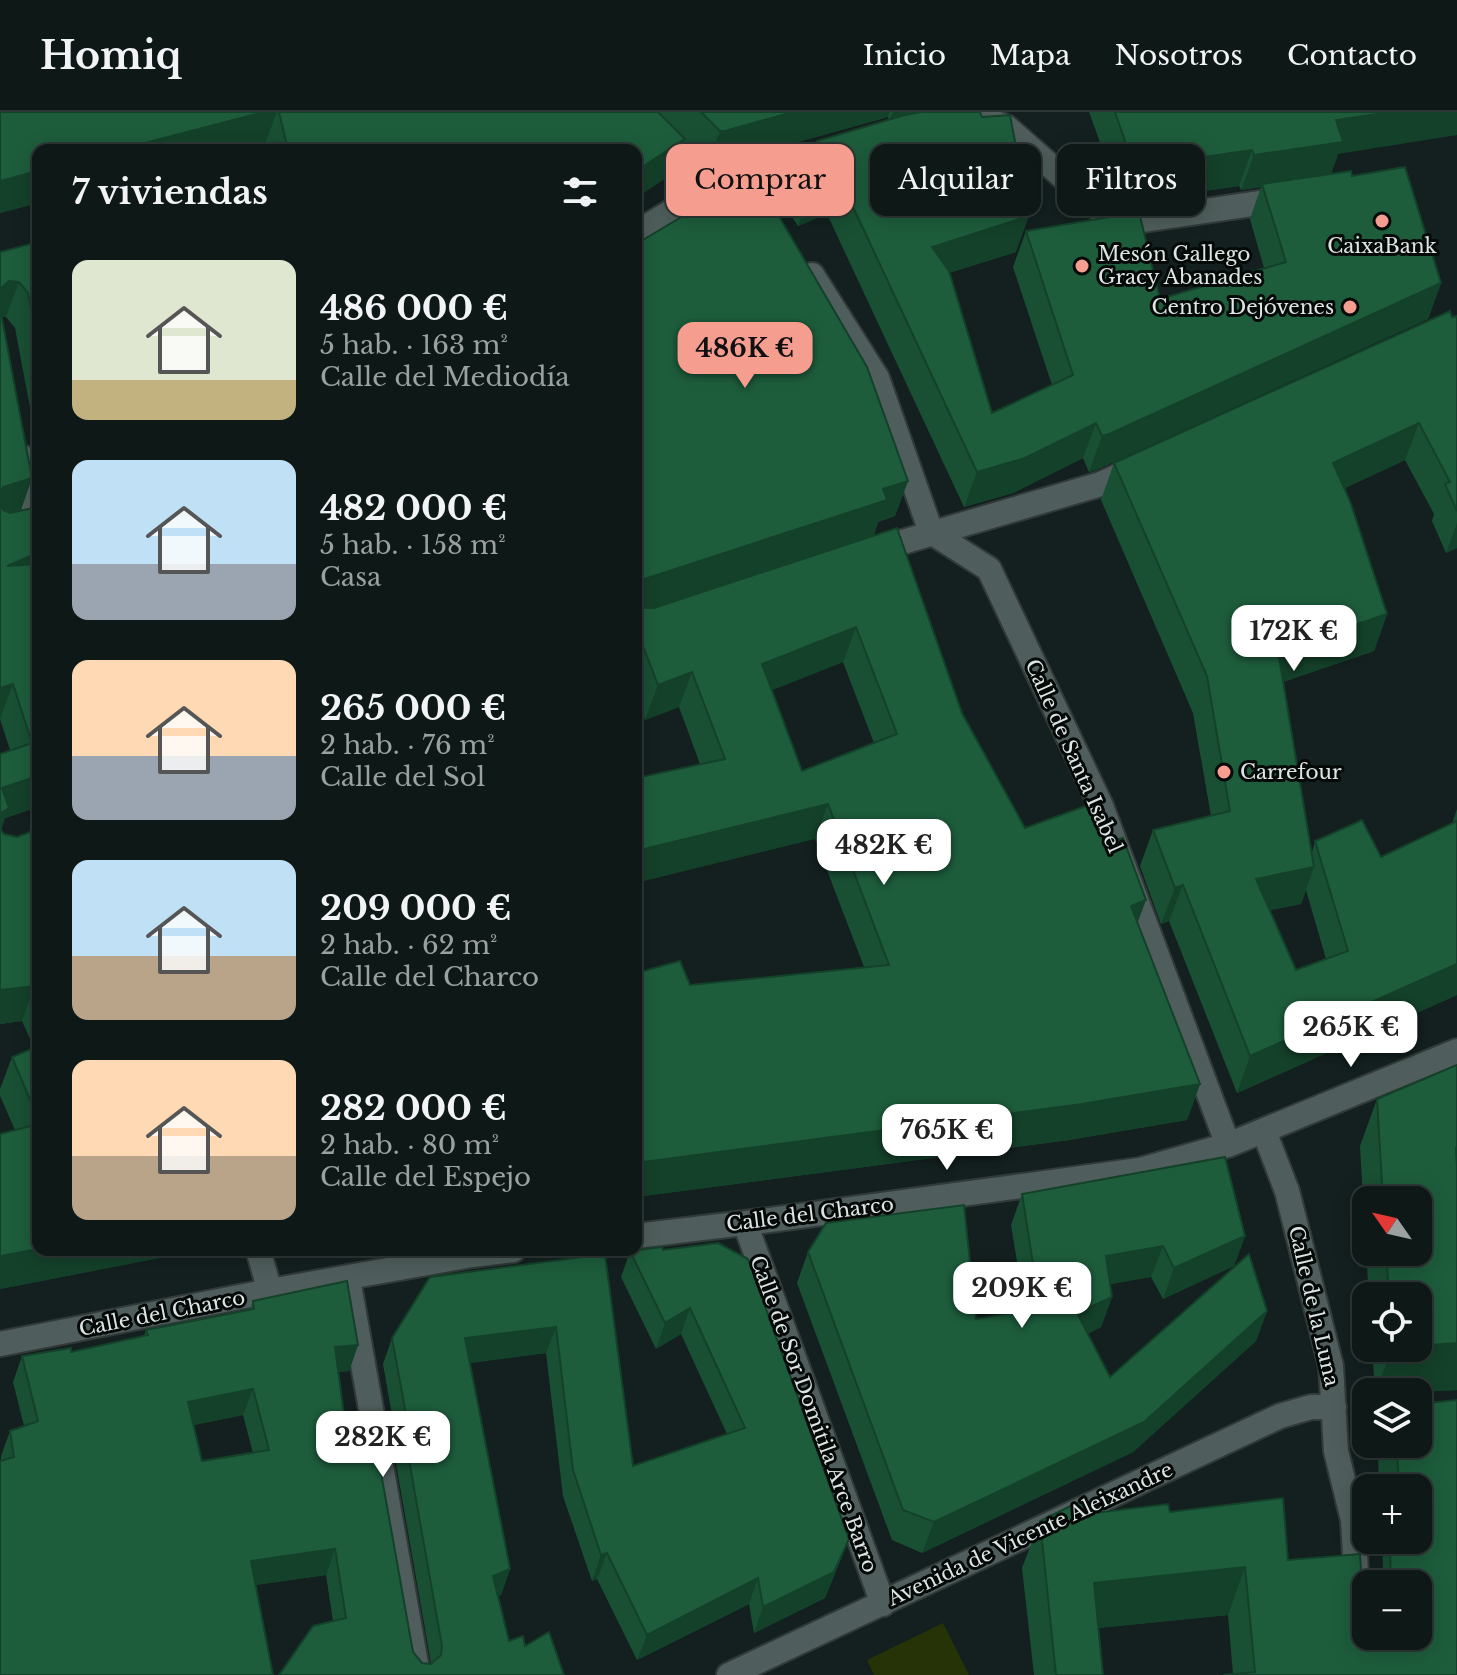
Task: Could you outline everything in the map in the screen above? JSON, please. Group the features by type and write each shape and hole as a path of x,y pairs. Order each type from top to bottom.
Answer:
{"street":[{"path":"630,112 666,147"},
{"path":"964,121 991,119 1006,127 1103,212 1130,222 1311,195"},
{"path":"854,146 859,145"},
{"path":"642,229 666,215"},
{"path":"803,261 877,378 931,532"},
{"path":"19,435 31,527"},
{"path":"845,559 1101,484 1159,458"},
{"name":"Calle de Santa Isabel","path":"931,532 989,569 1101,806 1228,1145"},
{"name":"Calle del Charco","path":"642,1235 1140,1170 1228,1145 1457,1051"},
{"name":"Calle de la Luna","path":"1264,1131 1287,1191 1331,1366 1336,1451 1354,1529 1356,1570"},
{"name":"Calle de Sor Domitila Arce Barro","path":"745,1223 883,1604"},
{"path":"260,1256 270,1291"},
{"name":"Calle del Charco","path":"0,1344 270,1291 348,1279 454,1256"},
{"path":"348,1279 418,1675"},
{"name":"Avenida de Vicente Aleixandre","path":"729,1675 1280,1416 1311,1407 1334,1407"}],"green space":[{"path":"943,1623 969,1675 874,1675 867,1660"}],"building":[{"path":"0,112 264,112 141,144 32,144 32,173 0,181"},
{"path":"279,112 658,112 685,139 677,144 666,144 666,151 642,167 642,144 287,144"},
{"path":"701,112 793,112 720,131"},
{"path":"980,112 982,117 1010,115 1015,144 870,144 870,216 1029,216 932,247 949,271 992,413 1073,375 1026,231 1115,216 1140,216 1160,299 1286,262 1262,184 1351,171 1352,176 1405,167 1441,283 1109,434 1102,436 1096,423 1025,458 977,472 854,209 854,144 816,144 817,141 905,115"},
{"path":"1115,112 1390,112 1336,120 1343,142 1254,155 1252,150 1205,157 1205,144 1126,144"},
{"path":"683,216 779,216 867,367 908,481 883,489 887,500 642,581 642,240"},
{"path":"32,244 32,315 28,293 19,282 9,281 0,289 0,252"},
{"path":"0,308 32,478 3,487 0,496"},
{"path":"1450,311 1452,317 1457,316 1457,511 1445,484 1450,482 1419,423 1333,463 1350,501 1387,614 1278,651 1314,867 1256,879 1296,970 1348,951 1315,841 1362,820 1381,857 1457,821 1457,964 1250,1056 1183,885 1175,888 1153,830 1230,811 1207,676 1114,463"},
{"path":"0,505 10,513 32,508 32,556 7,566 32,564 32,743 13,684 0,688"},
{"path":"897,528 962,713 1025,828 1094,803 1108,842 1123,838 1146,900 1131,906 1200,1084 1082,1104 642,1162 642,971 680,961 690,985 889,965 828,804 642,850 642,777 725,759 692,672 658,685 642,644 642,605 654,608","holes":["856,627 897,734 802,771 762,664"]},
{"path":"32,743 32,778 2,788 9,808 1,813 0,819 0,754"},
{"path":"0,829 4,834 17,837 32,831 32,986 0,990"},
{"path":"32,1049 32,1105 12,1057"},
{"path":"1457,1065 1457,1343 1432,1345 1432,1282 1388,1282 1387,1266 1432,1266 1432,1186 1382,1186 1377,1099"},
{"path":"32,1126 32,1250 0,1256 0,1134"},
{"path":"1225,1157 1245,1236 1174,1268 1163,1246 1106,1256 1112,1297 1077,1313 1110,1377 1249,1254 1267,1311 1144,1422 934,1522 903,1510 808,1252 826,1223 964,1205 976,1319 1040,1308 1022,1194"},
{"path":"718,1243 748,1259 849,1539 834,1572 763,1607 758,1578 647,1635 607,1553 601,1555 573,1470 556,1327 465,1338 510,1569 493,1576 509,1641 523,1636 525,1646 549,1632 564,1675 279,1675 313,1626 346,1618 335,1549 251,1561 273,1675 0,1675 0,1461 14,1457 10,1431 38,1421 22,1356 71,1348 71,1352 148,1335 146,1330 254,1309 253,1301 347,1281 358,1345 335,1347 348,1445 375,1439 413,1652 422,1663 431,1664 441,1655 442,1646 404,1432 409,1431 392,1338 430,1277 605,1256 633,1466 745,1428 690,1308 665,1323 632,1256 642,1256 642,1250 662,1247 663,1250","holes":["253,1389 269,1450 202,1461 188,1402"]},
{"path":"1457,1400 1457,1675 1223,1675 1255,1672 1245,1567 1094,1583 1103,1675 1056,1675 1040,1521 1085,1499 1087,1514 1168,1504 1170,1512 1283,1498 1288,1560 1360,1554 1361,1570 1352,1570 1352,1650 1432,1650 1432,1570 1391,1570 1390,1554 1432,1554 1432,1474 1398,1474 1398,1458 1432,1458 1432,1403"}],"place":[{"name":"CaixaBank","path":"1382,221"},
{"name":"Mesón Gallego Gracy Abanades","path":"1082,266"},
{"name":"Centro Dejóvenes","path":"1350,307"},
{"name":"Carrefour","path":"1224,772"}]}
